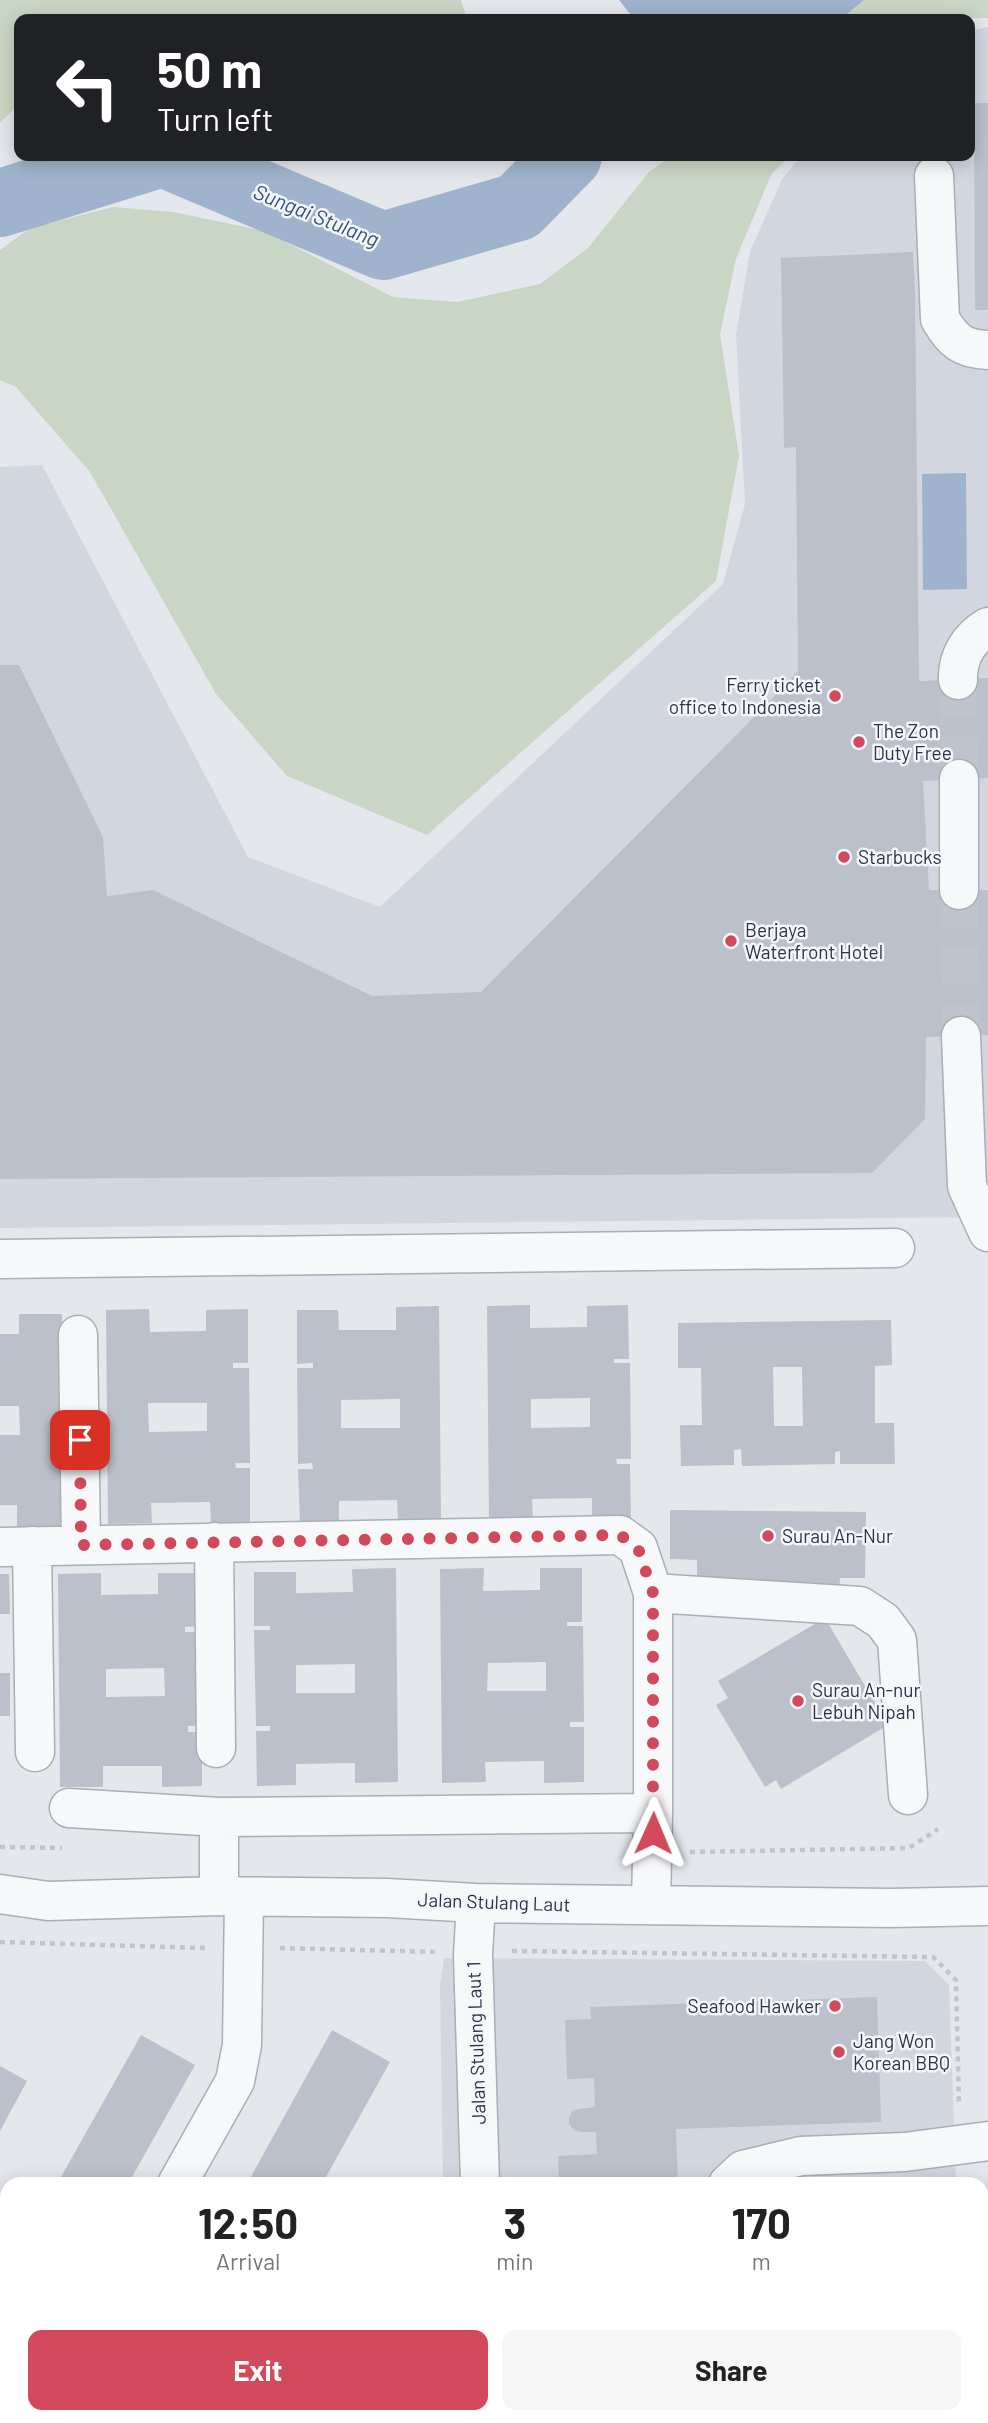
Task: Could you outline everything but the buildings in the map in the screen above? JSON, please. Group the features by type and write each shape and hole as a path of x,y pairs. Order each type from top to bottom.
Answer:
{"street":[{"path":"934,176 940,319 951,338 971,350 988,350"},
{"path":"958,680 957,669 968,642 988,627"},
{"path":"959,779 959,890"},
{"path":"961,1036 975,1073 967,1186 988,1232"},
{"path":"0,1259 895,1248"},
{"path":"78,1335 81,1545"},
{"path":"35,1752 16,1546 620,1535 638,1548 653,1593 651,1905"},
{"path":"214,1542 216,1748"},
{"path":"653,1593 860,1606 883,1621 897,1640 908,1796"},
{"path":"69,1808 219,1817 653,1813"},
{"path":"181,2177 235,2081 242,2045 231,1897 219,1817"},
{"name":"Jalan Stulang Laut","path":"0,1895 48,1901 231,1897 387,1898 476,1903 988,1906"},
{"name":"Jalan Stulang Laut 1","path":"476,1903 473,1955 480,2177"},
{"path":"736,2177 743,2170 801,2156 905,2152 974,2143"}],"path":[{"path":"681,1852 909,1848 938,1829"},
{"path":"0,1942 216,1948"},
{"path":"278,1948 445,1952"},
{"path":"510,1951 933,1957 956,1980 974,2143"}],"shaded area":[{"path":"988,27 988,1217 0,1228 0,467 42,465 248,857 380,907 723,584 745,504 736,335 750,252 782,179 798,161 975,161 975,30"},
{"path":"444,1958 925,1961 949,1985 956,2177 443,2177 440,1985"}],"green space":[{"path":"0,0 461,0 465,14 14,14 14,109 0,123"},
{"path":"864,0 988,0 988,18 975,18 975,14 847,14"},
{"path":"665,161 784,161 771,175 736,259 720,334 739,456 716,581 427,835 287,776 216,694 90,472 16,387 0,380 0,250 30,228 113,207 173,212 264,231 393,297 457,302 540,284 588,248 649,172"}],"water":[{"path":"619,0 864,0 847,14 630,14"},
{"path":"966,473 967,589 923,590 922,474"}],"waterway":[{"name":"Sungai Stulang","path":"0,203 136,161"},
{"name":"Sungai Stulang","path":"182,161 383,246 518,207 563,161"}],"tunnel":[{"path":"958,680 959,779"},
{"path":"959,890 961,1036"}],"place":[{"name":"Ferry ticket office to Indonesia","path":"835,696"},
{"name":"The Zon Duty Free","path":"859,742"},
{"name":"Starbucks","path":"844,857"},
{"name":"Berjaya Waterfront Hotel","path":"731,941"},
{"name":"Surau An-Nur","path":"768,1536"},
{"name":"Surau An-nur Lebuh Nipah","path":"798,1701"},
{"name":"Seafood Hawker","path":"835,2006"},
{"name":"Jang Won Korean BBQ","path":"839,2052"}],"route":[{"path":"80,1440 81,1545 620,1535 638,1548 653,1593 653,1833"}]}
